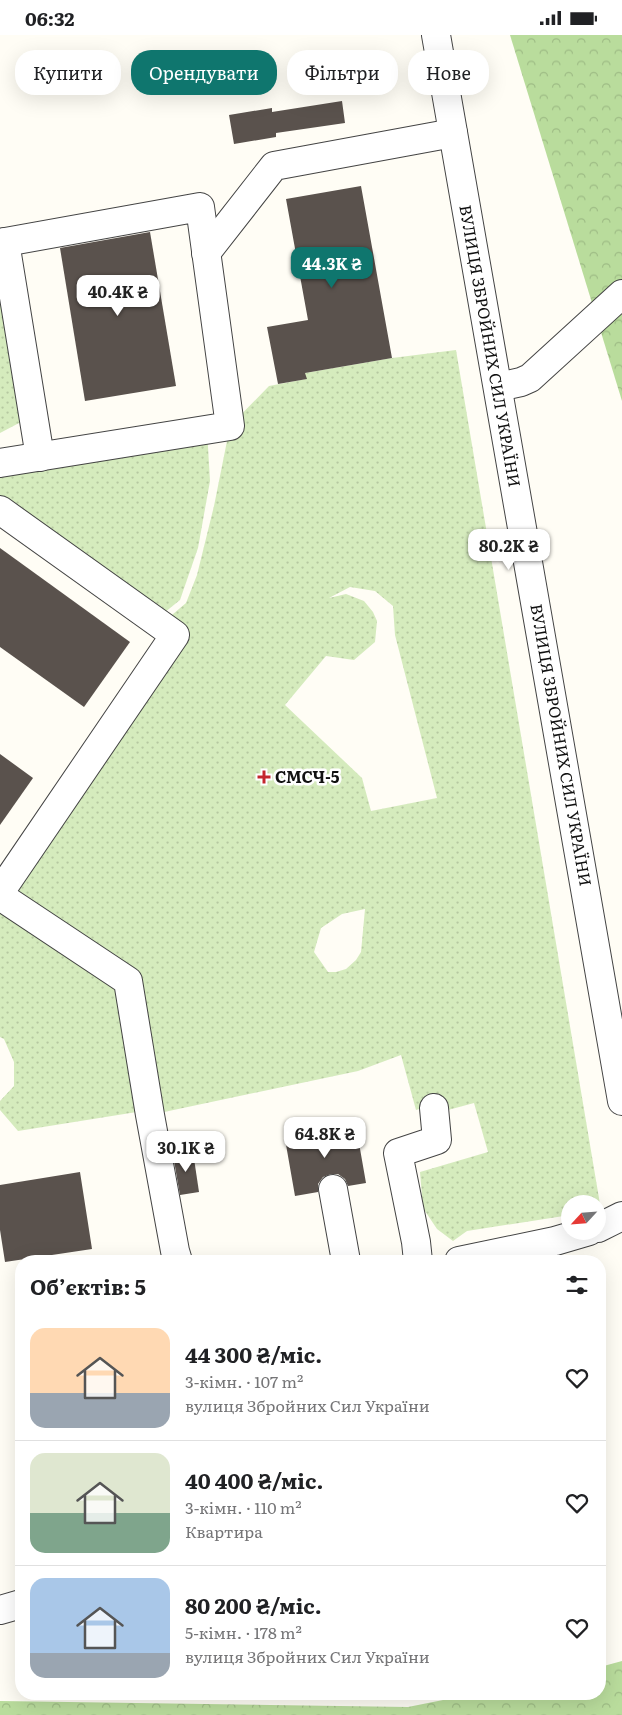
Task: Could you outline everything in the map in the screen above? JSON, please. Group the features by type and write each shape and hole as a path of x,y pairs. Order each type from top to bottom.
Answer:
{"street":[{"name":"ВУЛИЦЯ ЗБРОЙНИХ СИЛ УКРАЇНИ","path":"436,35 622,1101"},
{"path":"206,253 274,166 453,133"},
{"path":"0,463 40,457 230,426 200,207 3,243 40,457"},
{"path":"498,387 522,382 530,377 622,293"},
{"path":"0,510 175,635 0,892"},
{"path":"0,896 128,981 176,1255"},
{"path":"417,1255 398,1153 436,1140 434,1108"},
{"path":"333,1189 345,1255"},
{"path":"606,1224 622,1216"},
{"path":"488,1255 561,1239"},
{"path":"0,1610 15,1606"}],"green space":[{"path":"510,35 622,35 622,401"},
{"path":"0,243 21,422 0,433"},
{"path":"456,350 598,1195 561,1195 561,1216 467,1231 453,1241 437,1229 423,1208 420,1172 488,1152 474,1103 448,1110 445,1101 416,1110 401,1055 358,1071 150,1115 128,981 0,892 175,635 166,620 186,603 197,575 214,506 230,426 269,386 306,379 305,373 392,358","holes":["350,587 375,591 393,606 395,635 437,798 371,811 362,778 285,705 326,656 354,660 375,642 377,621 373,612 364,601 346,594 329,598","365,909 361,952 356,960 346,969 336,972 328,972 314,952 321,928 342,914"]},
{"path":"207,430 210,481 198,548 180,600 154,621 0,510 0,463"},
{"path":"0,910 121,985 143,1111 18,1131 0,1110 0,1101 14,1086 14,1062 4,1039 0,1037"},
{"path":"622,1661 622,1715 0,1715 0,1701 408,1707 443,1700 606,1700 606,1665"}],"building":[{"path":"342,101 345,123 276,133 276,137 234,144 229,115 272,108 272,112"},
{"path":"361,186 392,358 305,373 307,379 278,384 267,327 308,320 286,199"},
{"path":"150,232 176,386 85,401 60,248"},
{"path":"0,548 130,642 84,707 0,647"},
{"path":"0,754 33,778 0,825"},
{"path":"356,1126 366,1183 348,1186 345,1179 338,1174 331,1174 323,1177 318,1184 318,1192 295,1196 285,1139"},
{"path":"193,1152 199,1192 180,1195 173,1155"},
{"path":"80,1172 92,1249 52,1255 15,1255 15,1261 5,1262 0,1230 0,1185"}],"place":[{"name":"СМСЧ-5","path":"264,777"}]}
